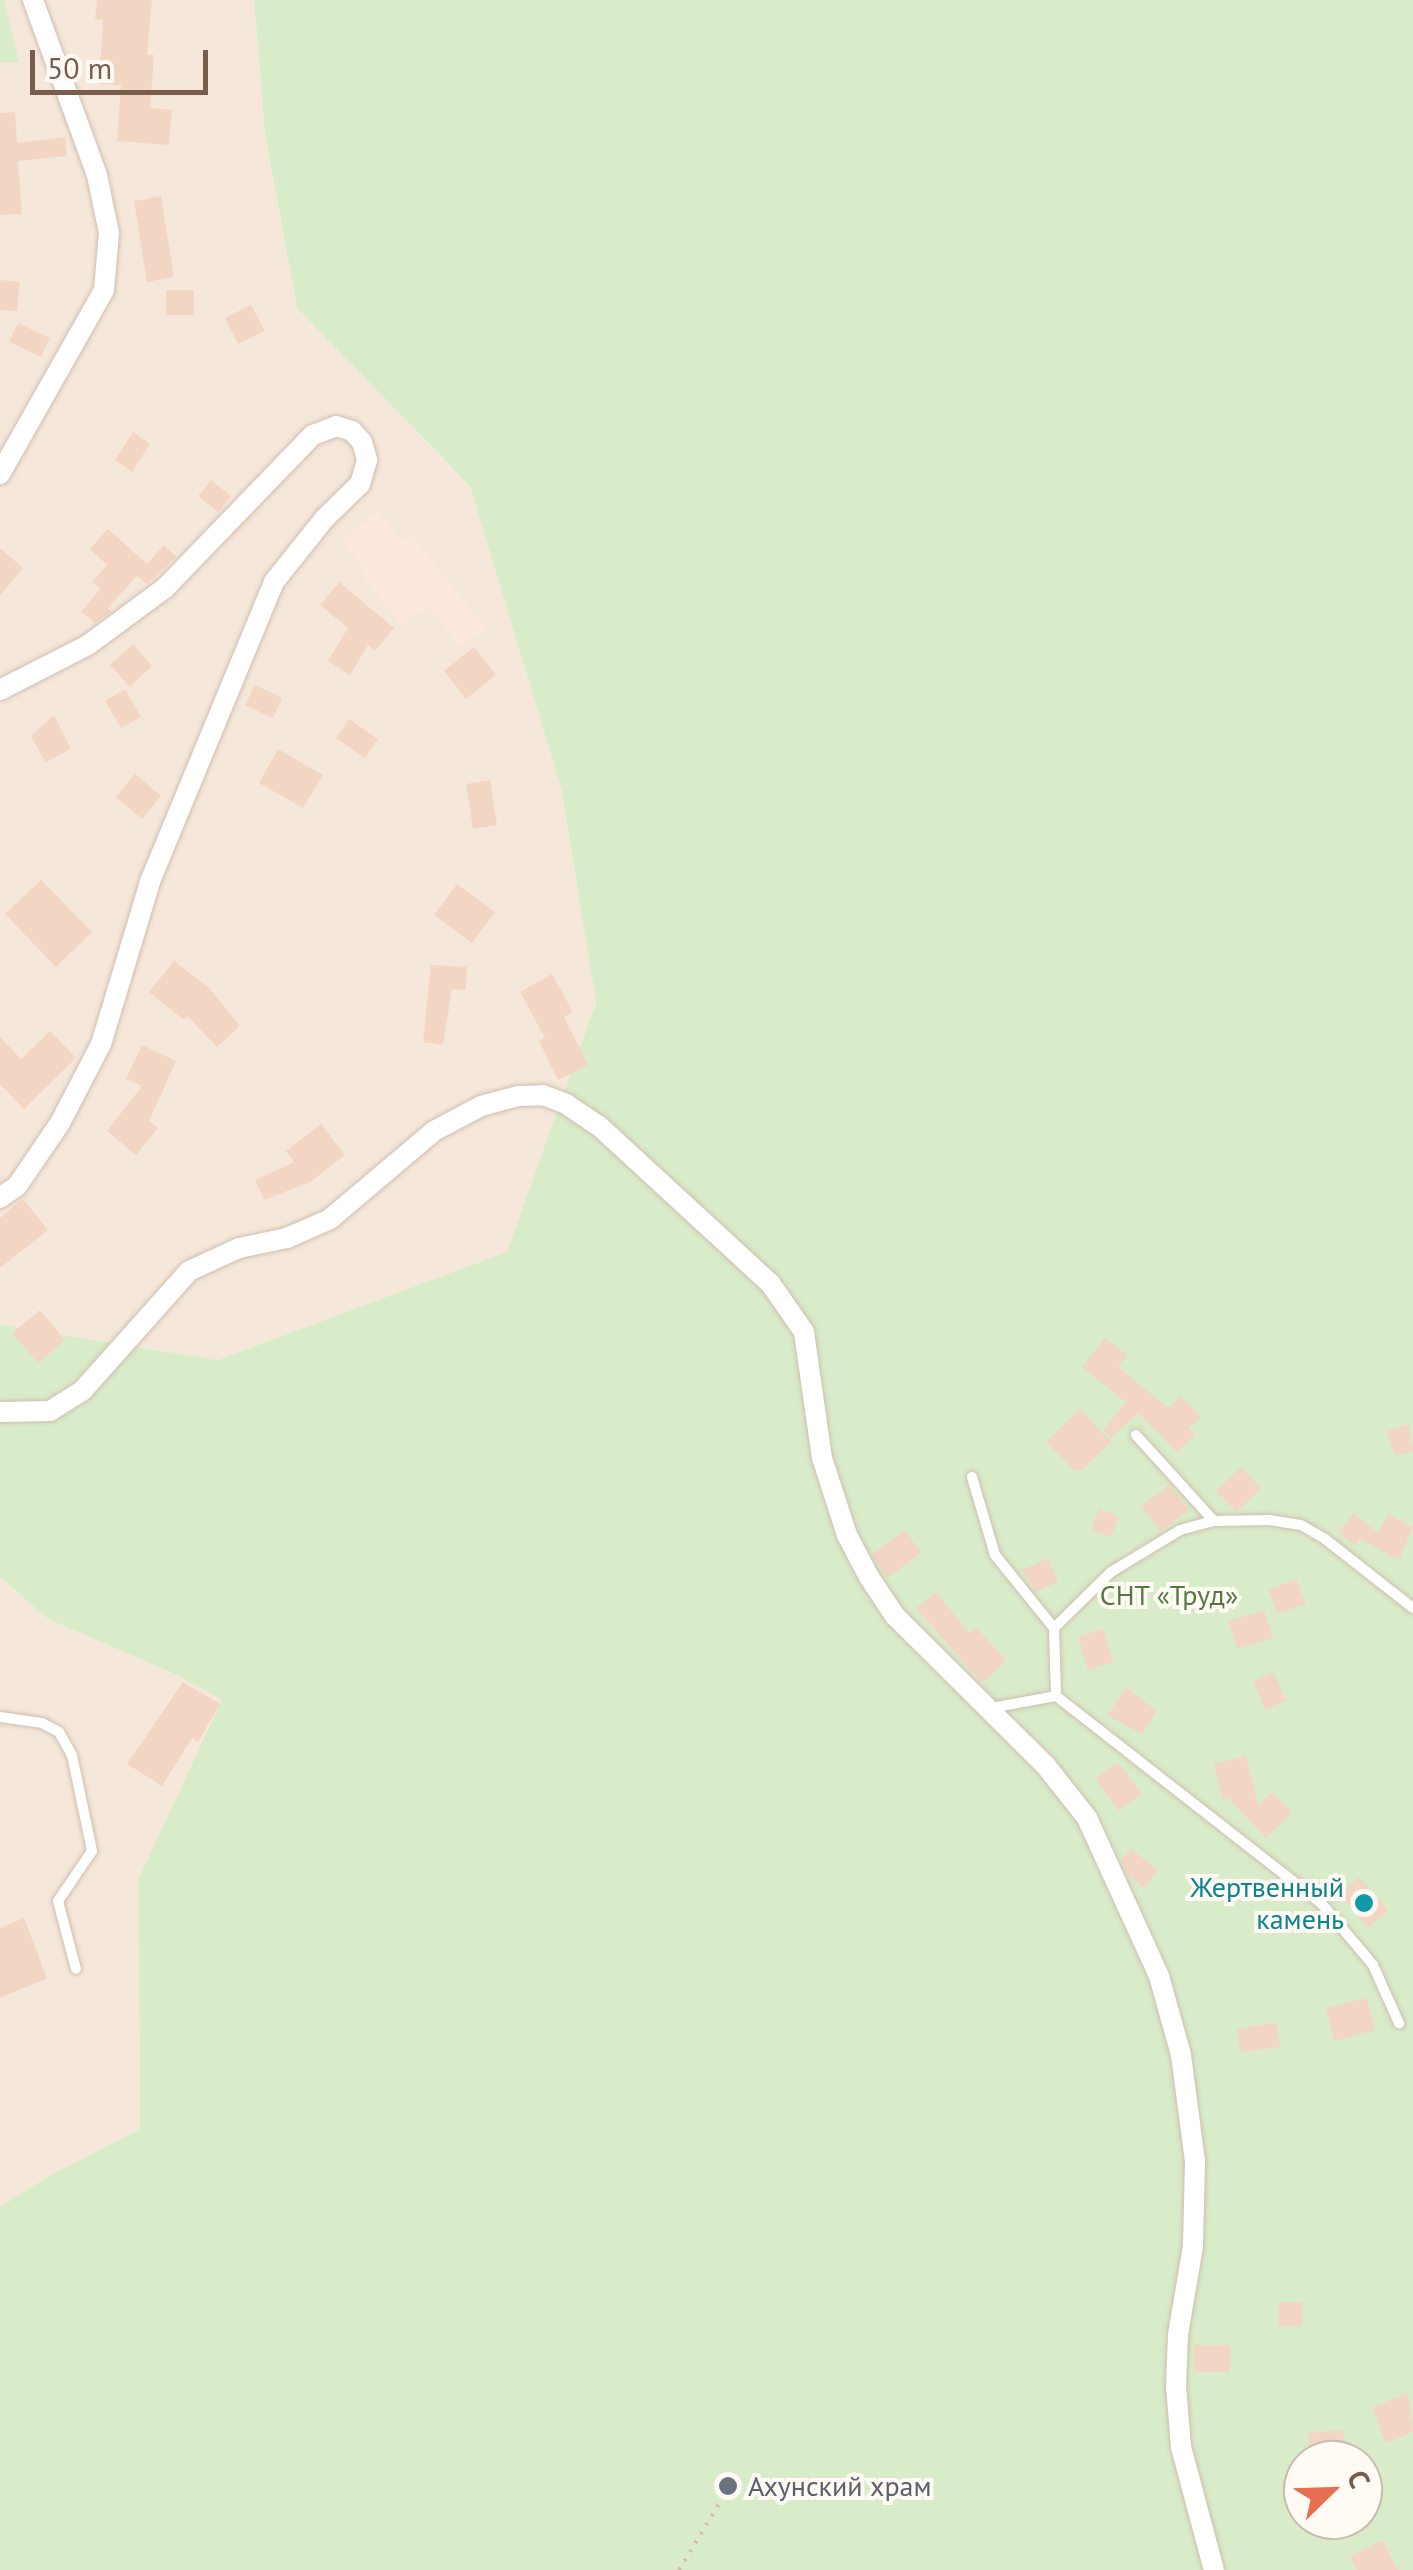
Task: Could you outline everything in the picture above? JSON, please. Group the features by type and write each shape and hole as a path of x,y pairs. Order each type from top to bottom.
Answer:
{"street":[{"path":"0,474 104,290 110,233 97,175 33,0"},
{"path":"0,690 88,646 165,588 313,435 336,426 352,431 362,442 367,460 360,484 326,518 274,582 150,882 94,1058 60,1123 17,1186 0,1198"},
{"path":"0,1412 50,1410 83,1390 189,1271 239,1248 287,1238 330,1219 434,1132 481,1106 543,1095 566,1104 599,1126 790,1307 804,1332 822,1458 847,1534 895,1616 991,1708 1088,1818 1159,1976 1180,2055 1195,2162 1193,2246 1178,2335 1176,2386 1181,2448 1214,2570"}],"lane":[{"path":"1136,1434 1214,1522"},
{"path":"972,1478 995,1555 1054,1628 1056,1696"},
{"path":"1054,1628 1111,1572 1180,1530 1214,1522 1269,1520 1301,1525 1413,1608"},
{"path":"991,1708 1056,1696 1321,1903 1372,1965 1399,2022"},
{"path":"0,1717 42,1723 60,1732 72,1755 92,1851 58,1901 76,1969"}],"path":[{"path":"678,2570 728,2488"}],"shaded area":[{"path":"0,0 254,0 265,135 297,308 470,486 561,788 596,1001 508,1252 218,1360 0,1325"},
{"path":"378,511 402,542 411,535 486,628 461,647 427,606 402,625 362,575 366,571 342,540"},
{"path":"0,1577 48,1619 177,1675 223,1700 138,1880 140,2129 47,2177 0,2207"}],"green space":[{"path":"0,0 4,0 19,62 0,63"},
{"name":"СНТ «Труд»","path":"254,0 1413,0 1413,2570 0,2570 0,2207 47,2177 140,2129 138,1880 222,1700 177,1675 48,1619 0,1577 0,1325 218,1360 507,1252 596,1002 561,788 470,486 297,308 265,134"}],"building":[{"path":"97,0 152,0 147,55 154,55 150,108 172,110 169,145 117,141 121,85 99,84 103,20 95,19"},
{"path":"15,112 17,143 65,137 67,156 18,161 22,214 0,215 0,113"},
{"path":"161,196 174,277 147,282 134,201"},
{"path":"0,280 20,282 17,311 0,310"},
{"path":"166,290 194,290 194,315 166,315"},
{"path":"251,305 265,331 238,344 225,318"},
{"path":"18,323 50,338 41,357 9,342"},
{"path":"133,432 150,444 132,472 115,460"},
{"path":"211,480 231,496 218,512 198,496"},
{"path":"108,529 147,564 164,545 176,557 147,584 137,576 108,608 111,611 95,623 81,612 100,589 92,582 107,565 90,549"},
{"path":"0,548 23,568 0,596"},
{"path":"339,582 394,628 375,651 368,645 350,675 328,661 348,628 320,605"},
{"path":"133,644 152,666 130,687 110,665"},
{"path":"474,647 496,675 466,699 444,671"},
{"path":"255,685 282,698 273,718 245,705"},
{"path":"125,689 141,717 121,728 105,701"},
{"path":"54,715 71,749 45,762 31,736"},
{"path":"349,719 378,739 365,758 336,738"},
{"path":"278,749 323,775 303,808 259,783"},
{"path":"135,774 161,796 142,819 116,797"},
{"path":"490,780 497,825 473,829 466,784"},
{"path":"41,880 92,932 56,967 5,914"},
{"path":"457,884 495,912 472,943 434,915"},
{"path":"174,961 209,988 240,1026 217,1047 187,1016 184,1020 149,992"},
{"path":"431,965 467,967 466,990 452,989 443,1045 423,1042"},
{"path":"552,974 573,1012 564,1017 588,1065 558,1080 539,1041 545,1038 520,992"},
{"path":"50,1031 76,1058 24,1109 0,1084 0,1037 21,1059"},
{"path":"142,1045 176,1061 149,1121 158,1128 136,1155 107,1131 142,1086 126,1079"},
{"path":"321,1124 345,1155 310,1182 264,1200 255,1180 294,1162 286,1151"},
{"path":"23,1199 48,1230 0,1268 0,1218"},
{"path":"40,1310 65,1340 38,1363 12,1333"},
{"path":"1105,1338 1127,1355 1118,1367 1168,1408 1181,1396 1201,1417 1188,1428 1195,1435 1177,1452 1138,1413 1111,1438 1103,1430 1126,1402 1082,1367"},
{"path":"1080,1409 1111,1442 1082,1470 1074,1470 1046,1442"},
{"path":"1408,1424 1413,1451 1395,1456 1387,1431"},
{"path":"1241,1467 1261,1488 1237,1512 1216,1491"},
{"path":"1169,1485 1189,1510 1161,1531 1141,1506"},
{"path":"1099,1509 1119,1517 1111,1537 1091,1529"},
{"path":"1354,1513 1378,1533 1388,1514 1413,1527 1399,1560 1360,1539 1355,1546 1338,1532"},
{"path":"905,1530 921,1553 887,1578 872,1554"},
{"path":"1048,1558 1058,1582 1036,1592 1022,1570"},
{"path":"1296,1579 1306,1604 1278,1614 1268,1590"},
{"path":"936,1592 969,1633 976,1627 1006,1660 982,1683 916,1608"},
{"path":"1264,1610 1273,1638 1237,1649 1228,1621"},
{"path":"1103,1629 1113,1662 1088,1670 1078,1637"},
{"path":"1274,1672 1286,1701 1265,1710 1253,1681"},
{"path":"183,1682 220,1704 198,1742 192,1738 162,1786 127,1764"},
{"path":"1126,1687 1157,1711 1142,1734 1107,1716"},
{"path":"1246,1756 1258,1806 1272,1792 1292,1813 1266,1838 1228,1798 1222,1799 1214,1764"},
{"path":"1118,1762 1142,1794 1119,1811 1095,1778"},
{"path":"1131,1849 1158,1870 1144,1888 1129,1876 1121,1860"},
{"name":"Жертвенный камень","path":"1359,1877 1388,1910 1368,1928 1339,1895"},
{"path":"24,1918 47,1978 0,1998 0,1928"},
{"path":"1367,1998 1375,2030 1334,2041 1326,2008"},
{"path":"1276,2023 1280,2047 1240,2052 1237,2029"},
{"path":"1279,2302 1302,2302 1302,2327 1279,2327"},
{"path":"1194,2345 1231,2345 1230,2372 1194,2372"},
{"path":"1408,2393 1413,2432 1386,2443 1372,2408"},
{"path":"1343,2430 1344,2440 1309,2440 1308,2433"},
{"path":"1383,2540 1398,2570 1357,2570 1350,2556"}],"place":[{"name":"Жертвенный камень","path":"1364,1903"},
{"name":"Ахунский храм","path":"728,2486"}]}
